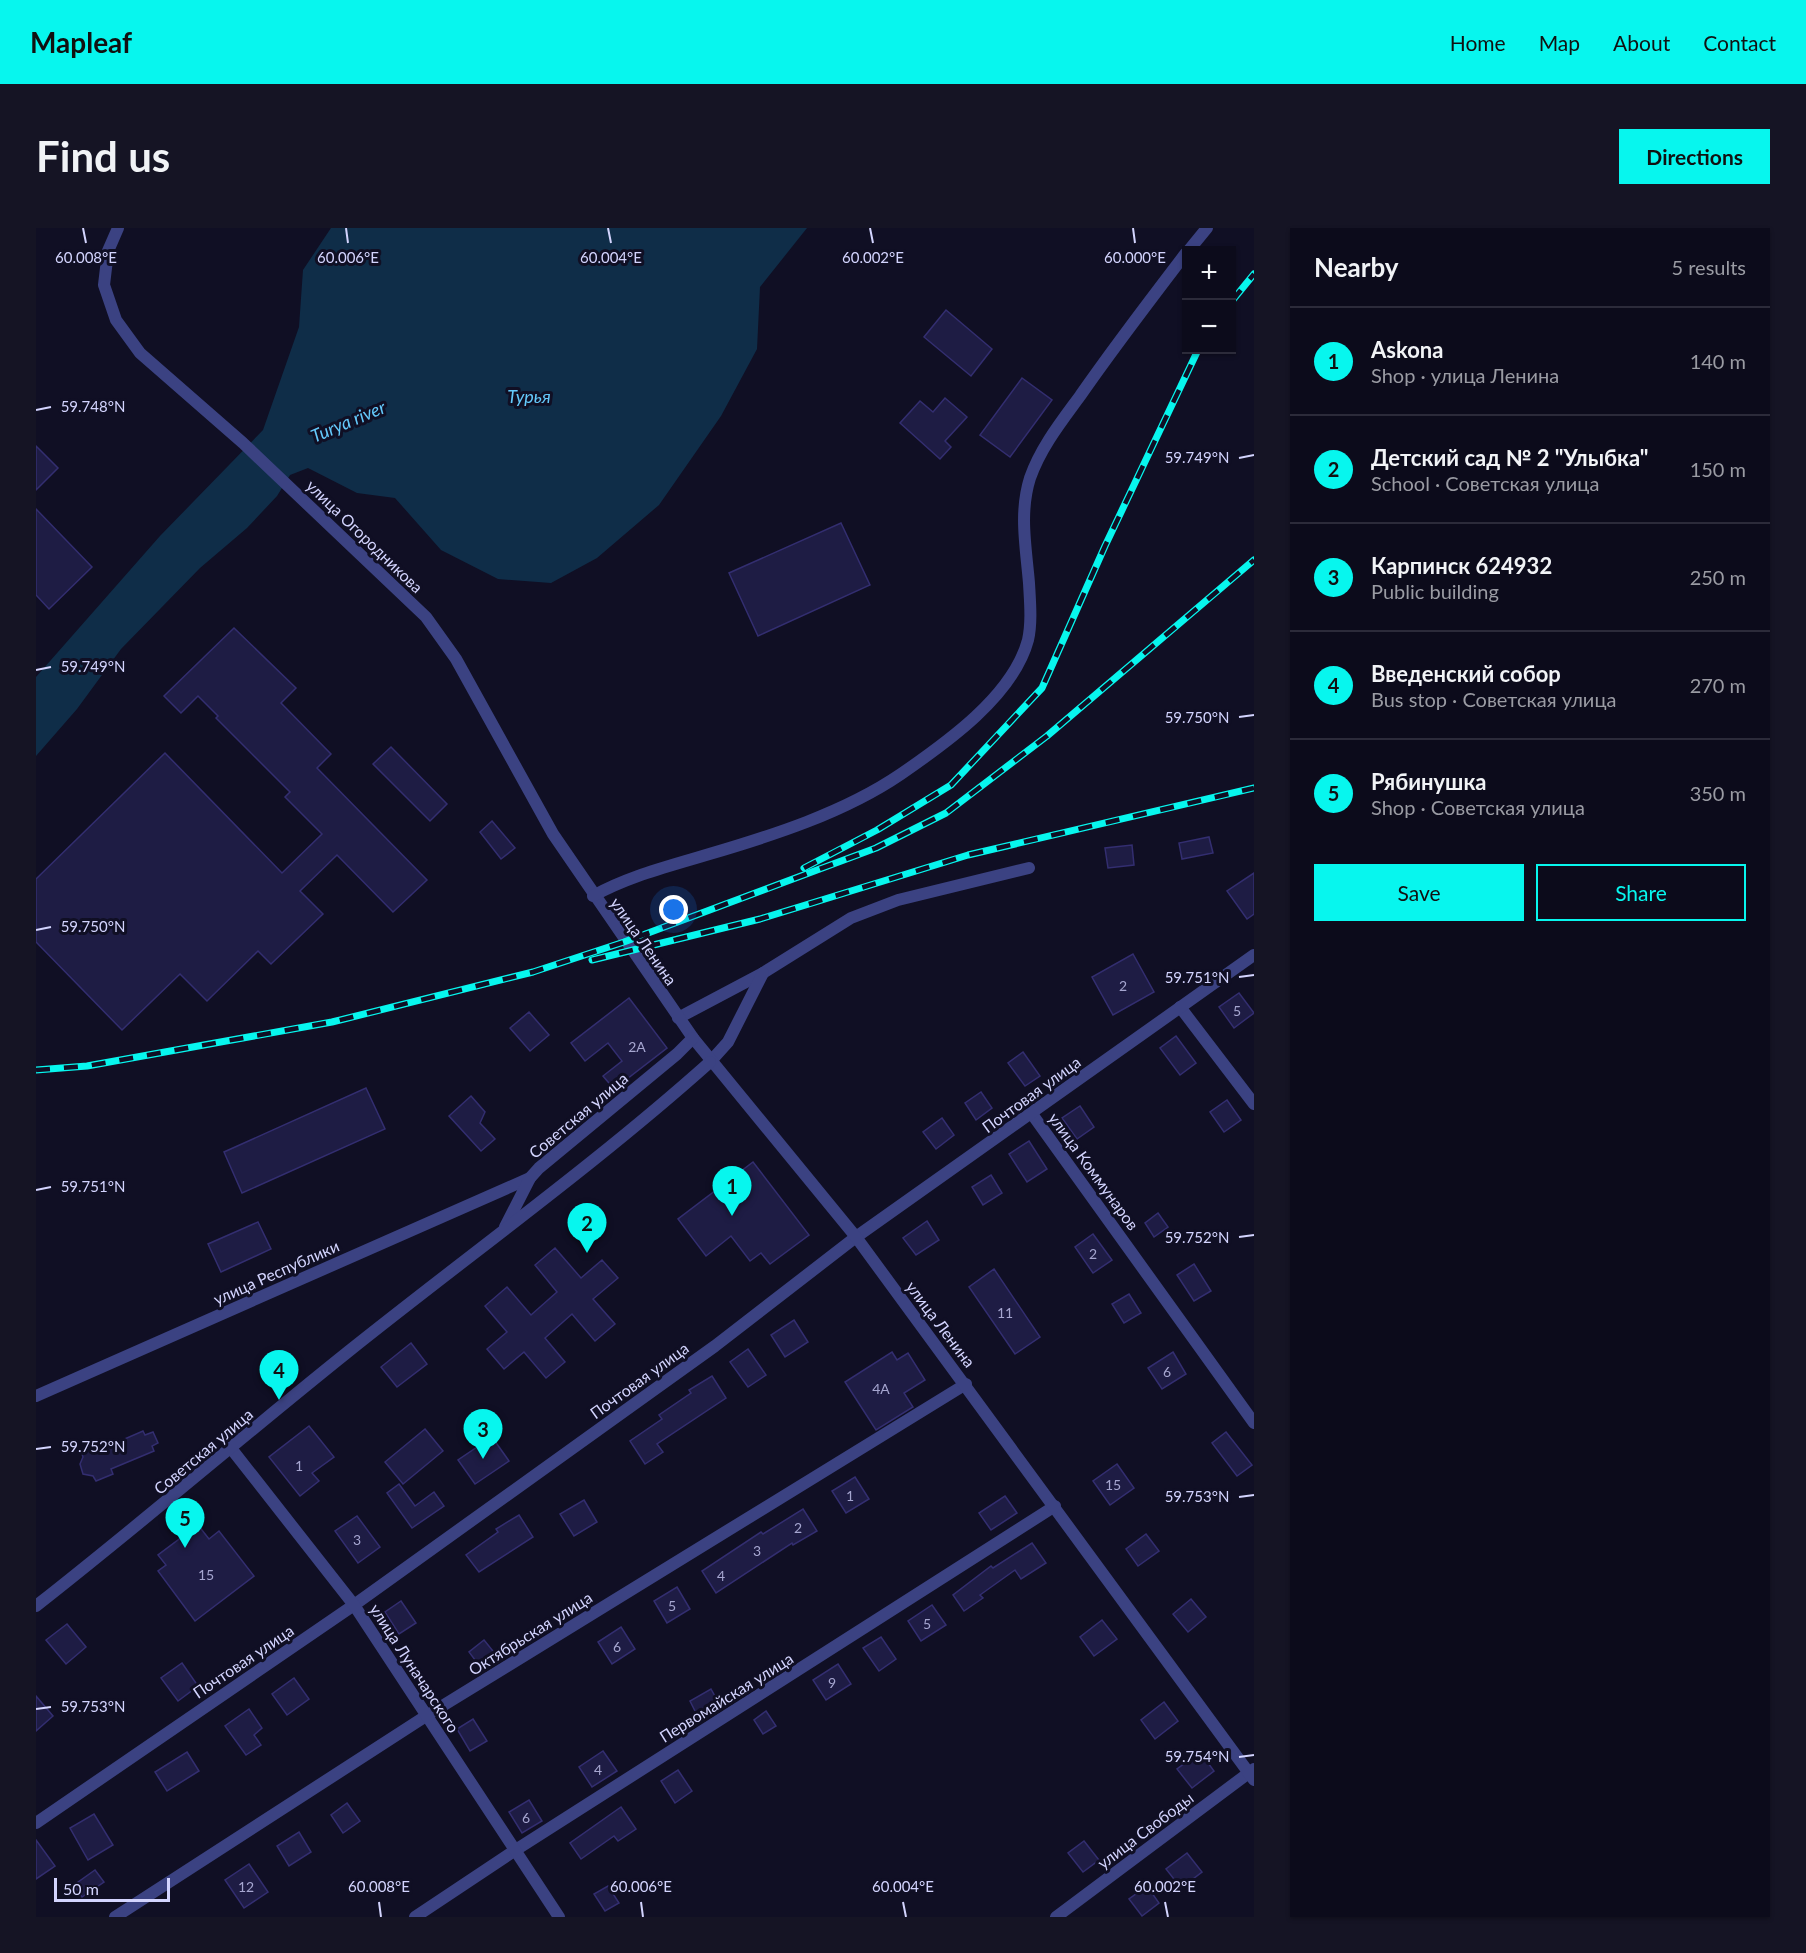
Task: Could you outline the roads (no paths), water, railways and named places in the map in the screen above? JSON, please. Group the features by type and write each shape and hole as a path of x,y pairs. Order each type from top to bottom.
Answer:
{"street":[{"name":"улица Огородникова","path":"118,228 108,251 104,285 116,320 140,352 243,443 426,617 456,659 553,834 593,896"},
{"path":"1193,246 1207,228"},
{"path":"593,896 636,874 754,840 849,802 898,776 952,738 992,699 1012,674 1028,641 1031,610 1023,530 1024,502 1039,457 1122,336 1182,260"},
{"path":"678,1018 764,973 851,918 898,900 1029,868"},
{"name":"улица Ленина","path":"593,896 710,1062 856,1237 1252,1774"},
{"name":"Почтовая улица","path":"36,1823 354,1605 715,1346 856,1237 1254,955"},
{"name":"Советская улица","path":"36,1606 163,1506 230,1447 503,1231 710,1062 728,1042 764,973"},
{"path":"1180,1007 1254,1104"},
{"name":"Советская улица","path":"503,1231 530,1178 693,1038"},
{"name":"улица Коммунаров","path":"1032,1114 1254,1423"},
{"name":"улица Республики","path":"36,1396 530,1178"},
{"name":"Октябрьская улица","path":"116,1917 426,1716 966,1384"},
{"name":"улица Луначарского","path":"230,1447 354,1605 558,1917"},
{"name":"Первомайская улица","path":"415,1917 514,1851 1055,1506"},
{"name":"улица Свободы","path":"1056,1917 1252,1774"}],"water":[{"name":"Турья","path":"331,228 807,228 760,287 757,349 721,416 659,505 597,558 551,583 498,579 441,550 395,498 357,493 308,468 290,475 277,496 247,528 200,568 121,649 77,709 36,756 36,677 160,536 263,430 299,327 303,270"}],"railway":[{"path":"1233,300 1254,274"},
{"path":"804,868 877,830 951,785 1042,688 1105,546 1196,354"},
{"path":"36,1070 87,1066 332,1022 533,972 624,942 876,848 946,813 1047,736 1254,560"},
{"path":"592,960 760,919 968,855 1254,788"}],"place":[{"name":"Askona","path":"732,1216"},
{"name":"Детский сад № 2 \"Улыбка\"","path":"587,1253"},
{"name":"Введенский собор","path":"279,1400"},
{"name":"Карпинск 624932","path":"483,1459"},
{"name":"Рябинушка","path":"185,1548"}],"water label":[{"name":"Turya river","path":"348,421"}]}
